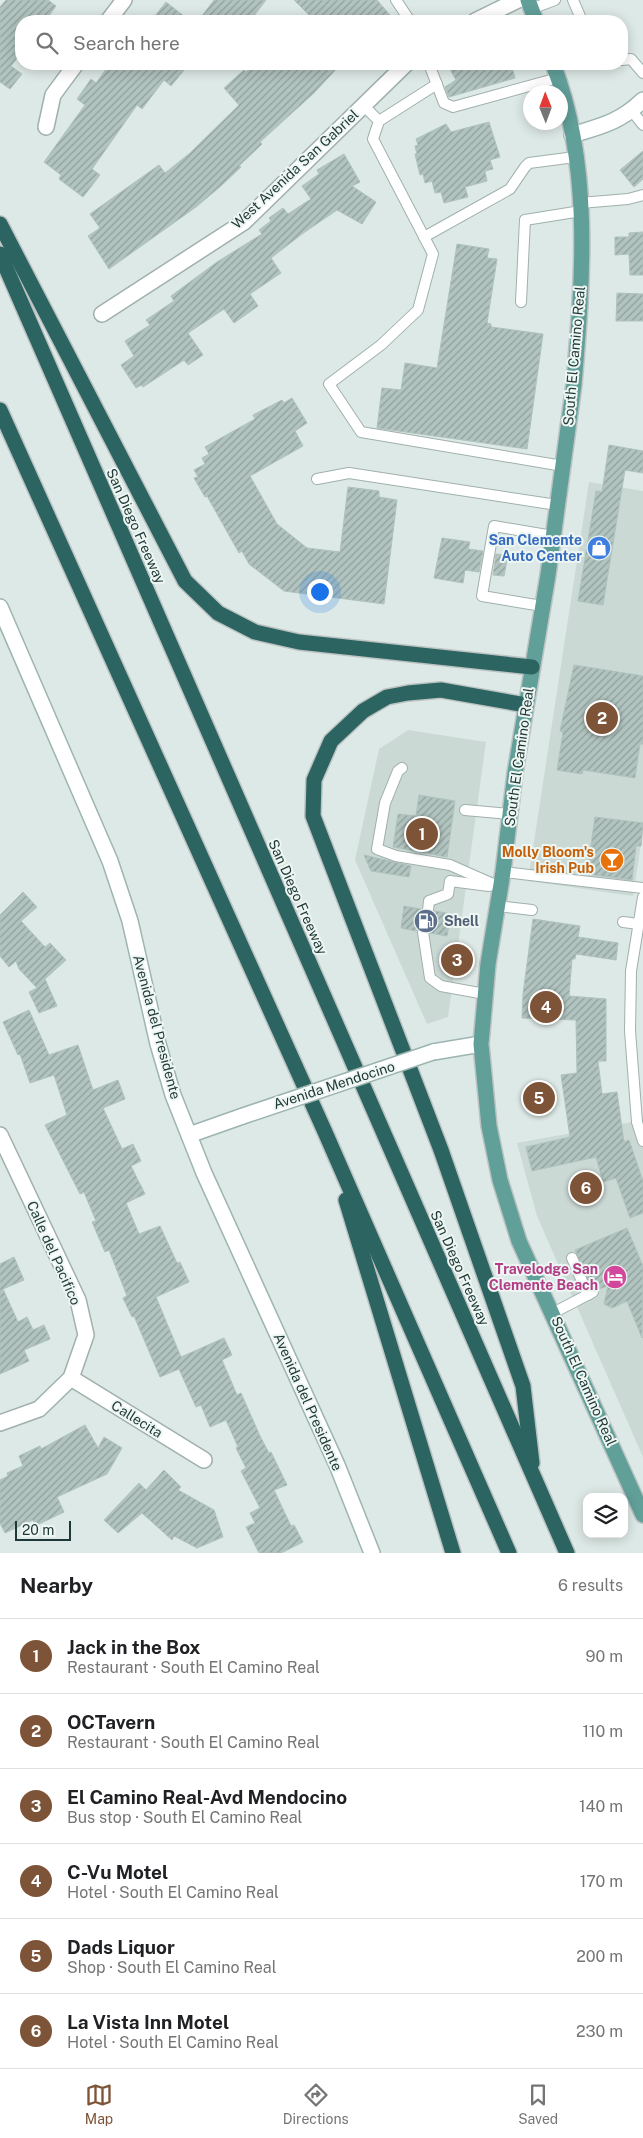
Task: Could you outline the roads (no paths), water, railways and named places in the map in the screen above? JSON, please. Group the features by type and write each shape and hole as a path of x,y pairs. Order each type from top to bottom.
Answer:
{"highway":[{"path":"0,224 185,581 218,613 255,632 299,642 532,667"},
{"name":"San Diego Freeway","path":"0,254 566,1553"},
{"path":"0,410 325,1132 509,1553"},
{"path":"526,706 441,690 388,697 363,712 332,741 314,780 313,816 442,1150 523,1386 534,1479"},
{"path":"325,1132 453,1553"}],"main road":[{"path":"113,15 124,0"},
{"path":"498,15 528,7"},
{"path":"46,126 53,95 72,70"},
{"name":"West Avenida San Gabriel","path":"102,314 244,222 400,70"},
{"name":"South El Camino Real","path":"555,71 572,134 580,207 582,265 577,353 553,536 497,906 485,994 481,1044 489,1126 500,1180 520,1241 643,1514"},
{"path":"572,134 606,125 632,111 643,100"},
{"name":"Avenida del Presidente","path":"0,607 110,861 130,921 158,1044 173,1095 189,1135 337,1465 372,1553"},
{"name":"Avenida Mendocino","path":"189,1135 433,1052 481,1044"},
{"name":"Calle del Pacifico","path":"0,1135 78,1300 86,1335 71,1378 39,1409 0,1423"},
{"name":"Callecita","path":"71,1378 204,1460"}],"lane":[{"path":"396,0 406,15"},
{"path":"528,7 555,0"},
{"path":"573,0 579,15"},
{"path":"628,59 631,59 643,74"},
{"path":"431,70 444,103 453,107 555,71"},
{"path":"437,84 379,121 373,139 433,254 418,310 381,345 329,384 361,432 563,466"},
{"path":"363,105 379,121"},
{"path":"632,111 643,125"},
{"path":"424,237 510,189 524,166 530,163 575,157"},
{"path":"521,302 525,220 643,195"},
{"path":"318,479 348,473 557,505"},
{"path":"542,606 482,596 494,526 553,536"},
{"path":"402,768 398,771 385,802 377,849 396,856 450,865 500,887"},
{"path":"465,810 510,814"},
{"path":"502,872 643,888"},
{"path":"428,910 429,901 448,894 450,881 500,887"},
{"path":"643,898 632,971 630,1031 637,1122 643,1141"},
{"path":"497,906 532,910"},
{"path":"622,922 639,924"},
{"path":"423,932 430,978 441,986 485,994"},
{"path":"553,1313 590,1293 572,1258"}],"place":[{"name":"San Clemente Auto Center","path":"599,548"},
{"name":"OCTavern","path":"602,718"},
{"name":"Jack in the Box","path":"422,834"},
{"name":"Molly Bloom's Irish Pub","path":"612,860"},
{"name":"Shell","path":"426,921"},
{"name":"El Camino Real-Avd Mendocino","path":"457,960"},
{"name":"C-Vu Motel","path":"546,1007"},
{"name":"Dads Liquor","path":"539,1098"},
{"name":"La Vista Inn Motel","path":"586,1188"},
{"name":"Travelodge San Clemente Beach","path":"615,1277"}]}
